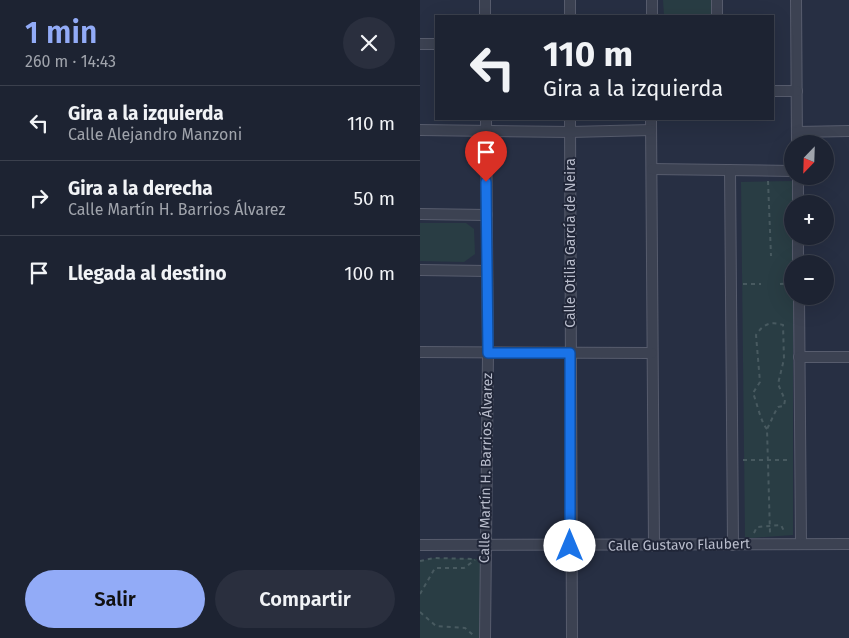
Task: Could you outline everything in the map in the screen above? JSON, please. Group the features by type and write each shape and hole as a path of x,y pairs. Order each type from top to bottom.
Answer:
{"street":[{"path":"485,0 485,15"},
{"path":"570,0 570,15"},
{"path":"652,0 652,15"},
{"path":"717,0 717,15"},
{"path":"796,0 797,135"},
{"path":"420,44 435,44"},
{"path":"774,91 797,91"},
{"name":"Calle Martín H. Barrios Álvarez","path":"486,120 488,353 485,546 486,638"},
{"name":"Calle Otilia García de Neira","path":"570,120 570,546 572,638"},
{"path":"651,120 654,546"},
{"path":"420,130 486,132 651,130"},
{"path":"797,132 849,131"},
{"path":"652,169 784,171"},
{"path":"730,170 733,545"},
{"path":"420,214 487,215"},
{"path":"420,270 487,271"},
{"path":"799,305 801,544"},
{"path":"420,352 652,353"},
{"path":"799,357 849,356"},
{"name":"Calle Gustavo Flaubert","path":"420,545 654,546 849,544"}],"path":[{"path":"768,180 771,256"},
{"path":"759,181 776,181"},
{"path":"743,275 743,284 761,284"},
{"path":"780,284 784,284"},
{"path":"767,429 763,425 762,414 753,394 760,382 756,335 766,324 775,322 783,325 785,332 784,359 778,384 785,400 784,406 778,407 775,411 767,429 770,544"},
{"path":"743,460 794,460"},
{"path":"752,538 757,527 781,526 786,535"},
{"path":"420,561 434,558 481,559"},
{"path":"420,594 435,568 464,568 477,559"},
{"path":"420,612 436,626 465,628 477,638"}],"shaded area":[{"path":"663,0 713,0 713,15 664,15"},
{"path":"784,181 784,185 793,185 793,195 784,195 784,245 793,245 793,255 784,255 784,305 793,305 793,535 745,537 741,182"},
{"path":"420,223 466,223 474,229 475,254 464,262 420,261"},
{"path":"434,558 481,559 480,638 420,638 420,561"}],"route":[{"path":"486,182 488,353 570,353 570,546"}]}
